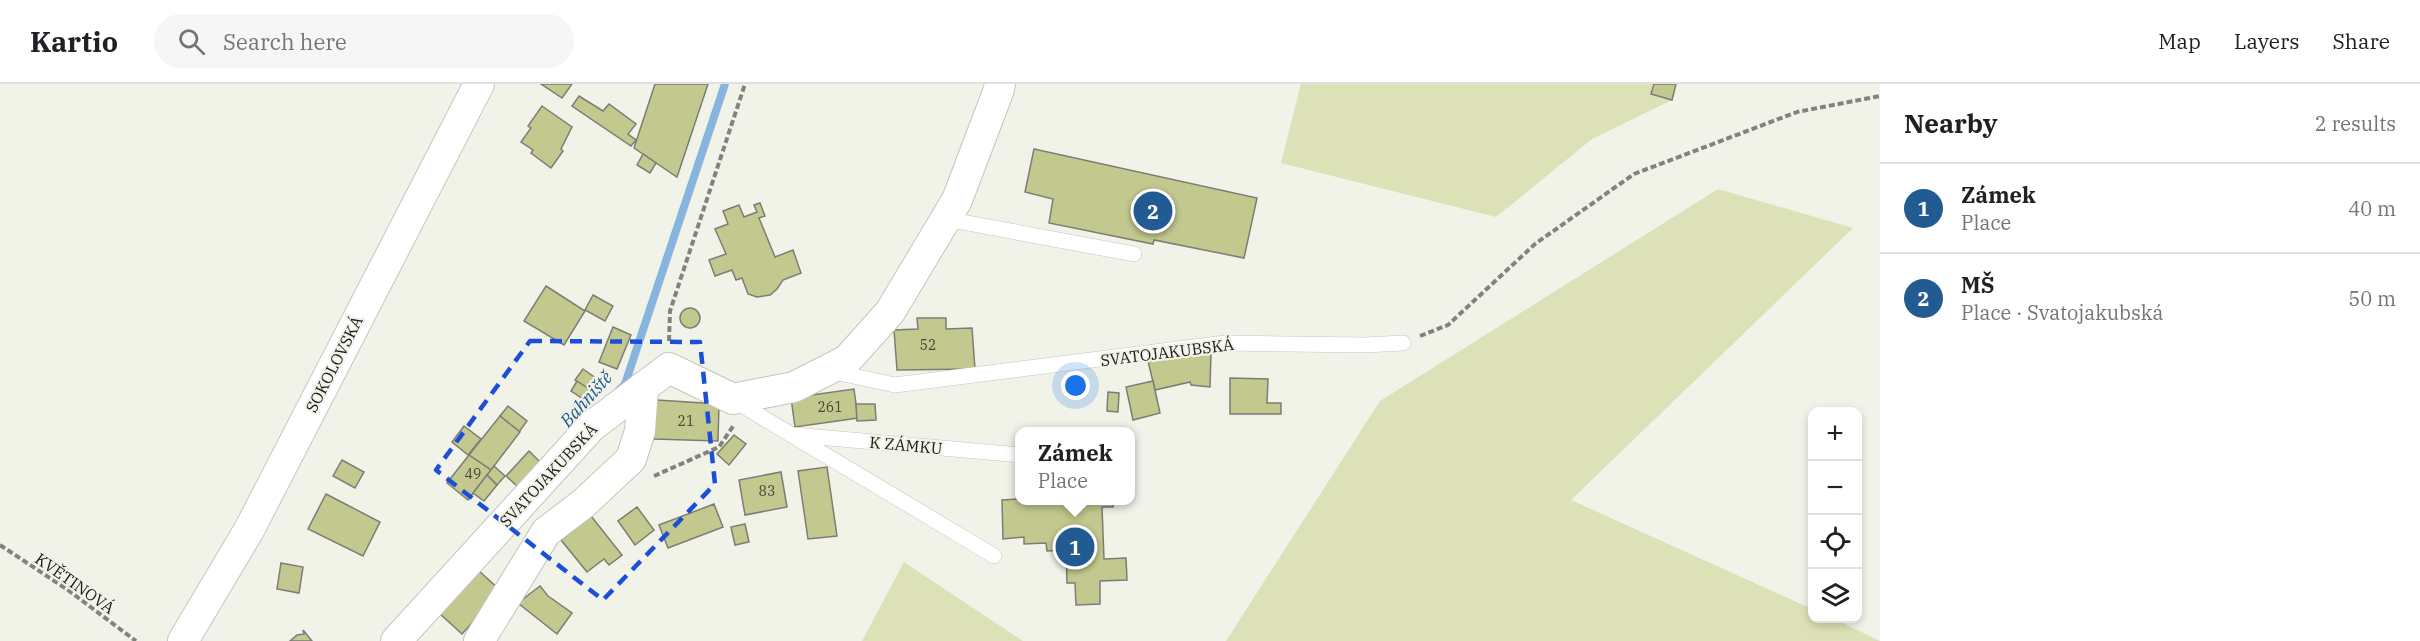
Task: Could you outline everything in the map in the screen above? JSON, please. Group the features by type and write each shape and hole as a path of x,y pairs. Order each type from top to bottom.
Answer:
{"street":[{"name":"SOKOLOVSKÁ","path":"183,641 249,530 479,84"},
{"path":"669,368 738,402 794,387 847,360 890,312 957,200 1000,84"},
{"name":"SVATOJAKUBSKÁ","path":"396,641 592,426 669,368"},
{"path":"479,641 546,532 584,503 631,459 640,431 643,387"}],"lane":[{"path":"946,219 1134,254"},
{"name":"SVATOJAKUBSKÁ","path":"827,371 895,385 1225,343 1365,345 1403,343"},
{"path":"738,402 994,556"},
{"name":"K ZÁMKU","path":"792,435 1015,456"}],"path":[{"path":"669,368 670,311 745,84"},
{"path":"1403,343 1448,325 1535,244 1634,174 1797,112 1880,96"},
{"path":"649,478 720,447 728,437 738,402"},
{"name":"KVĚTINOVÁ","path":"0,545 68,590 136,641"}],"highlighted area":[{"path":"530,341 700,342 715,484 603,600 436,470"}],"green space":[{"path":"1301,84 1654,84 1651,94 1672,100 1592,139 1496,217 1281,163"},
{"path":"1718,189 1853,228 1571,500 1808,607 1808,623 1842,623 1880,641 1226,641 1380,401"},
{"path":"904,562 919,572 1023,641 862,641"}],"building":[{"path":"541,84 572,84 562,98"},
{"path":"655,84 708,84 677,177 634,148"},
{"path":"1654,84 1676,84 1672,100 1651,94"},
{"path":"579,96 603,111 609,104 636,124 628,134 636,140 631,146 572,106"},
{"path":"542,106 572,127 561,149 563,151 551,168 531,153 533,150 521,142 531,128 528,126"},
{"path":"1034,149 1257,198 1244,258 1154,240 1153,244 1049,223 1053,199 1025,192"},
{"path":"643,154 656,163 650,173 637,165"},
{"path":"760,203 765,216 759,218 775,257 793,250 801,273 783,280 770,295 757,297 748,294 742,278 736,280 732,270 715,276 709,260 726,254 715,229 728,224 723,211 739,205 744,217 757,212 754,205"},
{"path":"546,286 585,311 564,345 524,321"},
{"path":"593,295 613,306 605,321 585,310"},
{"path":"690,308 697,311 700,318 697,325 690,328 683,325 680,318 683,311"},
{"path":"917,318 946,318 946,329 972,328 975,369 897,370 894,330 918,329"},
{"path":"613,327 631,335 617,369 599,362"},
{"path":"1185,353 1211,353 1210,387 1191,385 1190,382 1155,390 1148,361"},
{"path":"583,369 603,383 596,394 575,380"},
{"path":"1230,378 1268,379 1267,403 1281,403 1281,414 1230,414"},
{"path":"577,381 595,393 589,403 571,391"},
{"path":"1153,381 1160,413 1133,420 1126,387"},
{"path":"854,389 858,418 795,427 791,398"},
{"path":"1108,392 1119,393 1118,412 1107,411"},
{"path":"657,400 719,404 718,441 654,439"},
{"path":"856,404 875,404 876,420 857,421"},
{"path":"508,406 527,421 519,432 500,416"},
{"path":"500,416 520,432 491,470 469,455"},
{"path":"464,426 481,439 468,455 452,442"},
{"path":"734,435 746,444 729,465 717,454"},
{"path":"529,451 540,462 518,487 506,476"},
{"path":"469,455 491,470 468,500 447,483"},
{"path":"342,460 364,472 355,488 333,476"},
{"path":"494,466 505,476 497,485 487,475"},
{"path":"827,467 837,536 808,539 798,471"},
{"path":"781,472 787,507 745,515 739,480"},
{"path":"487,475 497,485 484,501 473,493"},
{"path":"326,494 380,522 363,556 308,529"},
{"path":"1015,499 1015,505 1113,505 1113,507 1102,507 1104,559 1126,558 1127,580 1100,581 1100,604 1076,605 1075,583 1067,583 1066,550 1047,551 1046,543 1024,544 1024,537 1003,539 1002,500"},
{"path":"714,504 723,527 668,548 659,525"},
{"path":"637,507 654,530 635,545 618,521"},
{"path":"591,516 622,555 609,565 604,559 587,572 561,540"},
{"path":"745,524 749,542 735,545 731,527"},
{"path":"281,563 303,567 299,593 277,589"},
{"path":"478,570 501,591 462,634 439,613"},
{"path":"540,586 548,596 572,613 557,634 518,603"},
{"path":"303,630 312,641 290,641 297,635 304,634"}],"waterway":[{"name":"Bahniště","path":"618,391 625,384 725,84"}],"place":[{"name":"MŠ","path":"1153,211"},
{"name":"Zámek","path":"1075,547"}]}
